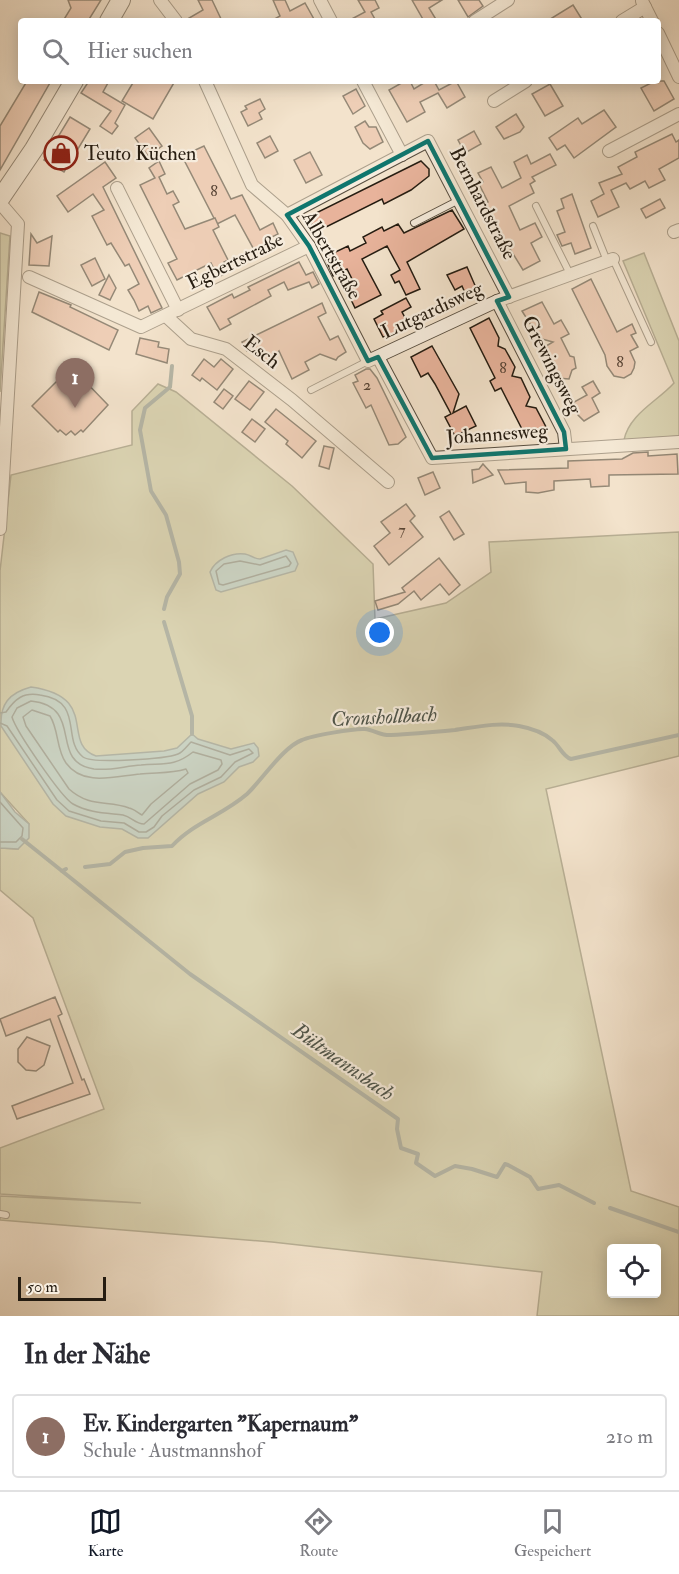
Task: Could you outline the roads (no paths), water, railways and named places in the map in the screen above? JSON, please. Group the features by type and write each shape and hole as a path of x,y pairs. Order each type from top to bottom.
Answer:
{"main road":[{"path":"111,18 121,0"},
{"path":"0,201 72,84"}],"street":[{"path":"160,0 174,18"},
{"path":"320,0 329,18"},
{"path":"480,18 508,0"},
{"path":"626,18 643,3 650,18"},
{"path":"661,39 679,77"},
{"name":"Albertstraße","path":"206,84 252,185 287,215 309,246 373,359"},
{"path":"365,84 402,155"},
{"path":"494,101 521,84"},
{"path":"609,151 679,114"},
{"name":"Bernhardstraße","path":"287,215 428,141 460,200 503,299"},
{"name":"Egbertstraße","path":"117,188 178,310"},
{"path":"0,201 18,224 0,529"},
{"name":"Egbertstraße","path":"166,316 309,246"},
{"name":"Lutgardisweg","path":"373,359 503,299 610,260"},
{"path":"29,277 141,327 166,316"},
{"name":"Grewingsweg","path":"503,299 564,432 566,449"},
{"name":"Esch","path":"166,316 191,339 226,349 292,400 388,482"},
{"name":"Johannesweg","path":"373,359 432,458 679,442"}],"lane":[{"path":"414,223 460,200"},
{"path":"536,206 570,274"},
{"path":"593,226 651,342"},
{"path":"311,390 373,359"}],"water":[{"path":"286,550 293,552 298,564 295,571 221,592 216,590 210,572 224,558 240,554 260,559"},
{"path":"31,687 52,692 66,700 73,710 80,741 86,750 96,756 164,751 177,748 192,734 198,739 231,749 254,743 258,748 259,756 253,762 239,767 224,782 198,794 148,838 138,838 122,829 100,827 66,816 53,804 1,726 2,711 7,700 23,689"},
{"path":"0,792 15,812 29,824 29,838 18,849 0,848"}],"waterway":[{"path":"164,609 167,597 180,574 179,562 166,515 151,491 140,430 145,408 170,387 172,366"},
{"path":"164,622 192,716 192,734"},
{"name":"Cronshollbach","path":"85,867 110,864 125,852 172,846 189,831 247,794 288,749 314,736 360,729 391,735 487,725 511,725 528,728 545,735 555,742 565,756 571,759 679,735"},
{"name":"Cronshollbach","path":"22,839 62,871 66,869"},
{"name":"Bültmannsbach","path":"62,871 190,974 398,1119 397,1129 401,1148 418,1154 416,1163 435,1176 455,1166 497,1177 505,1164 530,1177 538,1189 559,1185 594,1203"},
{"name":"Bültmannsbach","path":"610,1208 679,1232"}],"place":[{"name":"Teuto Küchen","path":"61,153"},
{"name":"Ev. Kindergarten \"Kapernaum\"","path":"75,408"}]}
